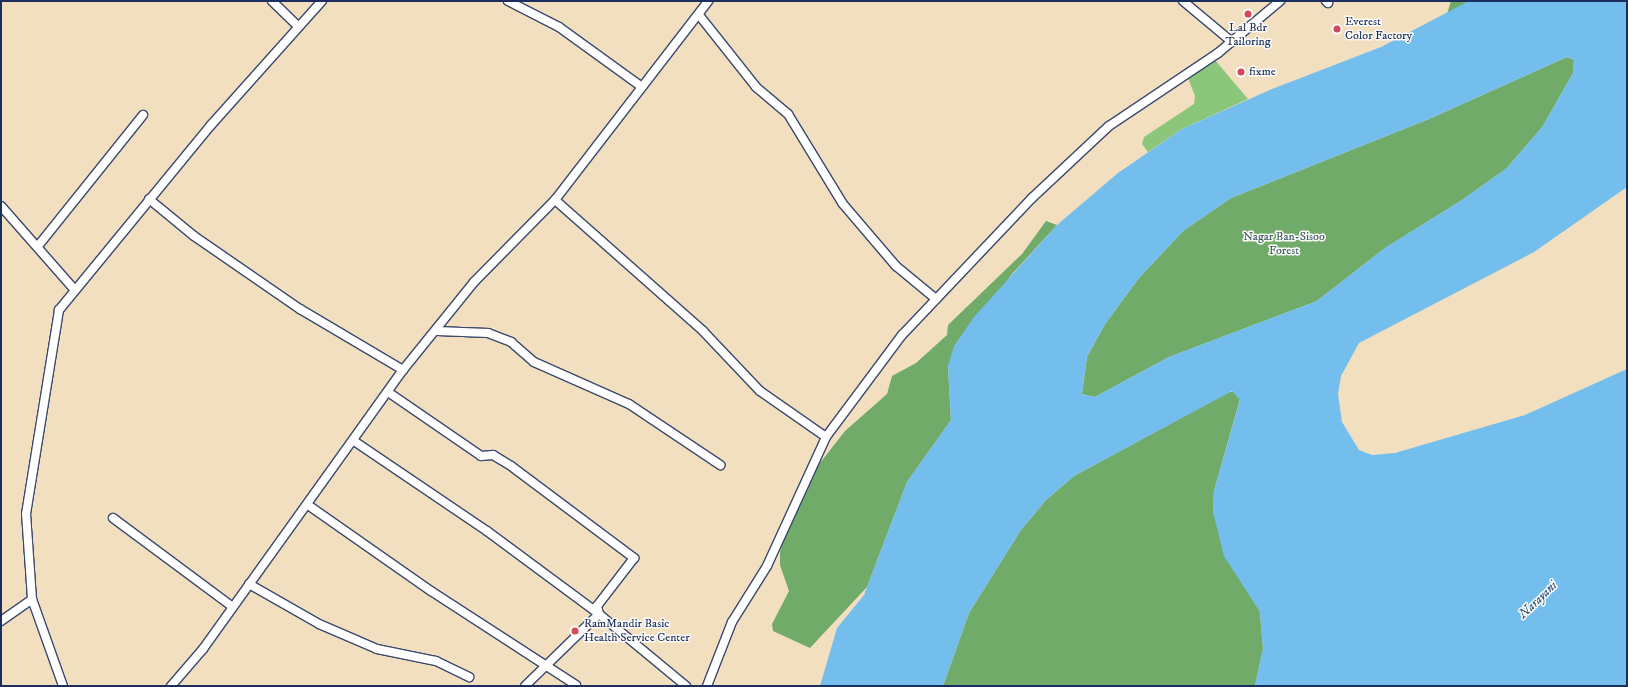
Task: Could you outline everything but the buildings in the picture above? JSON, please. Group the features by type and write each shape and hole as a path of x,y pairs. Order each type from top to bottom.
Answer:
{"street":[{"path":"272,1 298,26"},
{"path":"63,686 32,599 26,534 29,488 56,321 74,289 149,199 298,26 322,1"},
{"path":"508,1 559,27 642,87"},
{"path":"171,686 189,667 308,504 403,370 437,331 474,282 555,200 699,15 708,1"},
{"path":"1183,1 1232,42"},
{"path":"707,686 732,622 767,566 826,438 902,335 1032,198 1109,126 1232,42 1280,1"},
{"path":"699,15 756,87 788,114 843,204 896,266 936,299"},
{"path":"38,246 143,115"},
{"path":"149,199 194,236 300,309 403,370"},
{"path":"555,200 703,330 760,391 826,438"},
{"path":"1,206 38,246 74,289"},
{"path":"437,331 488,333 511,342 534,362 629,404 720,465"},
{"path":"388,392 480,456 493,455 511,466 634,558 597,606 599,614"},
{"path":"354,440 487,531 599,614 686,686"},
{"path":"308,504 576,685"},
{"path":"113,518 232,607"},
{"path":"249,584 341,633 377,649 436,661 469,677"},
{"path":"1,621 32,599"},
{"path":"525,686 599,614"}],"green space":[{"path":"1451,1 1469,1 1447,14"},
{"name":"Nagar Ban-Sisoo Forest","path":"1567,57 1574,60 1573,73 1543,126 1507,168 1462,200 1385,248 1317,301 1169,357 1095,397 1082,394 1087,357 1105,324 1139,278 1183,231 1231,198 1429,119"},
{"path":"1215,60 1248,99 1182,129 1148,152 1142,144 1144,137 1194,104 1195,96 1188,78"},
{"path":"1046,221 1057,225 1012,274 948,366 951,420 907,482 867,587 810,648 773,631 772,624 789,591 780,565 780,552 793,513 816,468 845,431 887,394 892,376 916,363 947,335 948,325 1022,254"},
{"path":"1229,392 1237,392 1240,399 1214,491 1213,512 1260,612 1263,649 1255,686 943,686 969,613 1021,530 1046,500 1074,476"}],"water":[{"name":"Narayani","path":"1469,1 1627,1 1627,187 1534,252 1359,343 1341,376 1338,394 1342,422 1359,450 1372,455 1395,453 1525,415 1627,369 1627,686 1255,686 1263,649 1260,612 1224,556 1213,512 1214,491 1240,400 1232,391 1074,476 1046,500 1021,530 969,613 943,686 820,686 837,628 864,595 907,482 951,420 948,366 954,346 974,317 1057,225 1118,173 1182,129 1272,89 1381,47","holes":["1567,57 1574,60 1573,73 1543,126 1507,168 1462,200 1385,248 1317,301 1169,357 1095,397 1082,394 1087,357 1105,324 1139,278 1183,231 1231,198 1429,119"]}],"place":[{"name":"Lal Bdr Tailoring","path":"1248,14"},
{"name":"Everest Color Factory","path":"1337,29"},
{"name":"fixme","path":"1241,72"},
{"name":"RamMandir Basic Health Service Center","path":"575,631"}]}
